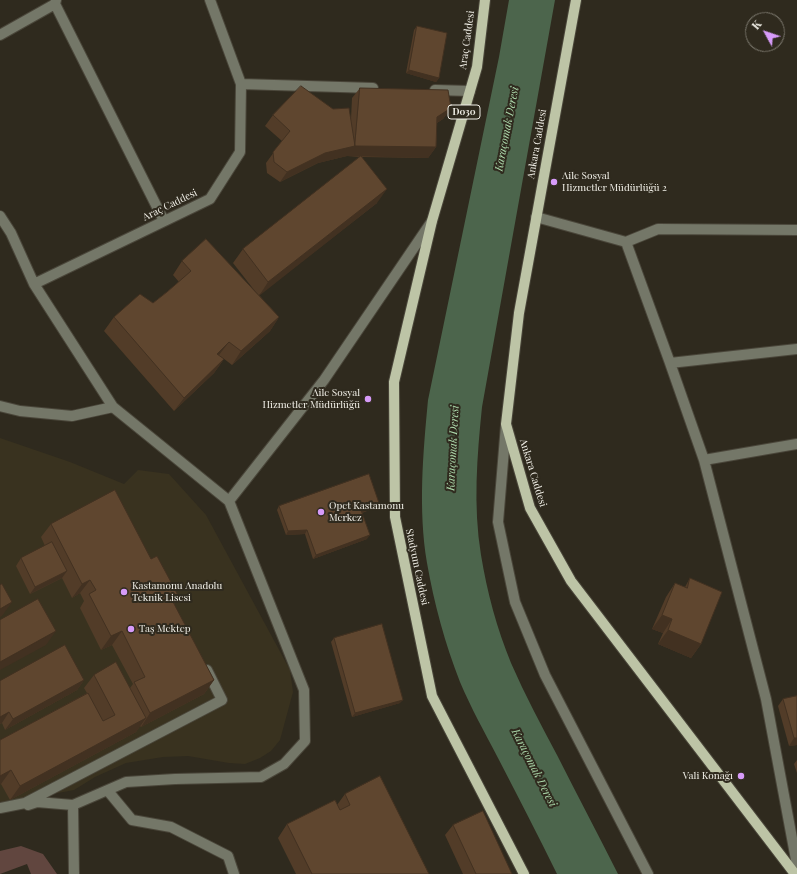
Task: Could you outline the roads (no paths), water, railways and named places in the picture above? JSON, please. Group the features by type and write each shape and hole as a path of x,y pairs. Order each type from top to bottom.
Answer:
{"main road":[{"name":"Araç Caddesi","path":"432,221 477,67 485,0"},
{"name":"Ankara Caddesi","path":"576,0 519,312 506,424 530,508 571,581 795,874"},
{"name":"Stadyum Caddesi","path":"432,221 394,382 395,517 432,696 524,874"}],"street":[{"name":"Araç Caddesi","path":"34,284 210,199 240,152 241,84 210,0"},
{"path":"0,35 56,2 164,221"},
{"path":"241,84 383,88"},
{"path":"423,90 470,91"},
{"path":"0,216 11,233 34,284 113,406 229,501 304,690 305,741 284,764 261,777 174,779 126,782 73,805 37,802 0,812"},
{"path":"536,217 626,242 658,229 797,230"},
{"path":"229,501 324,380 432,221"},
{"path":"626,242 704,460 766,699 797,865"},
{"path":"670,362 797,349"},
{"path":"0,406 20,411 72,416 113,406"},
{"path":"506,424 498,522 515,602 546,675 648,874"},
{"path":"704,460 797,444"},
{"path":"0,808 25,802 222,700 201,659"},
{"path":"108,791 132,820 171,827 228,856 234,874"},
{"path":"73,805 74,874"}],"water":[{"name":"Karaçomak Deresi","path":"509,0 555,0 482,407 476,500 481,555 489,596 501,637 511,663 533,710 618,874 557,874 473,711 460,682 445,638 437,608 424,543 422,481 428,400 499,57"}],"place":[{"name":"Aile Sosyal Hizmetler Müdürlüğü 2","path":"554,182"},
{"name":"Aile Sosyal Hizmetler Müdürlüğü","path":"368,399"},
{"name":"Opet Kastamonu Merkez","path":"321,512"},
{"name":"Kastamonu Anadolu Teknik Lisesi","path":"124,592"},
{"name":"Taş Mektep","path":"131,629"},
{"name":"Vali Konağı","path":"741,776"}]}
